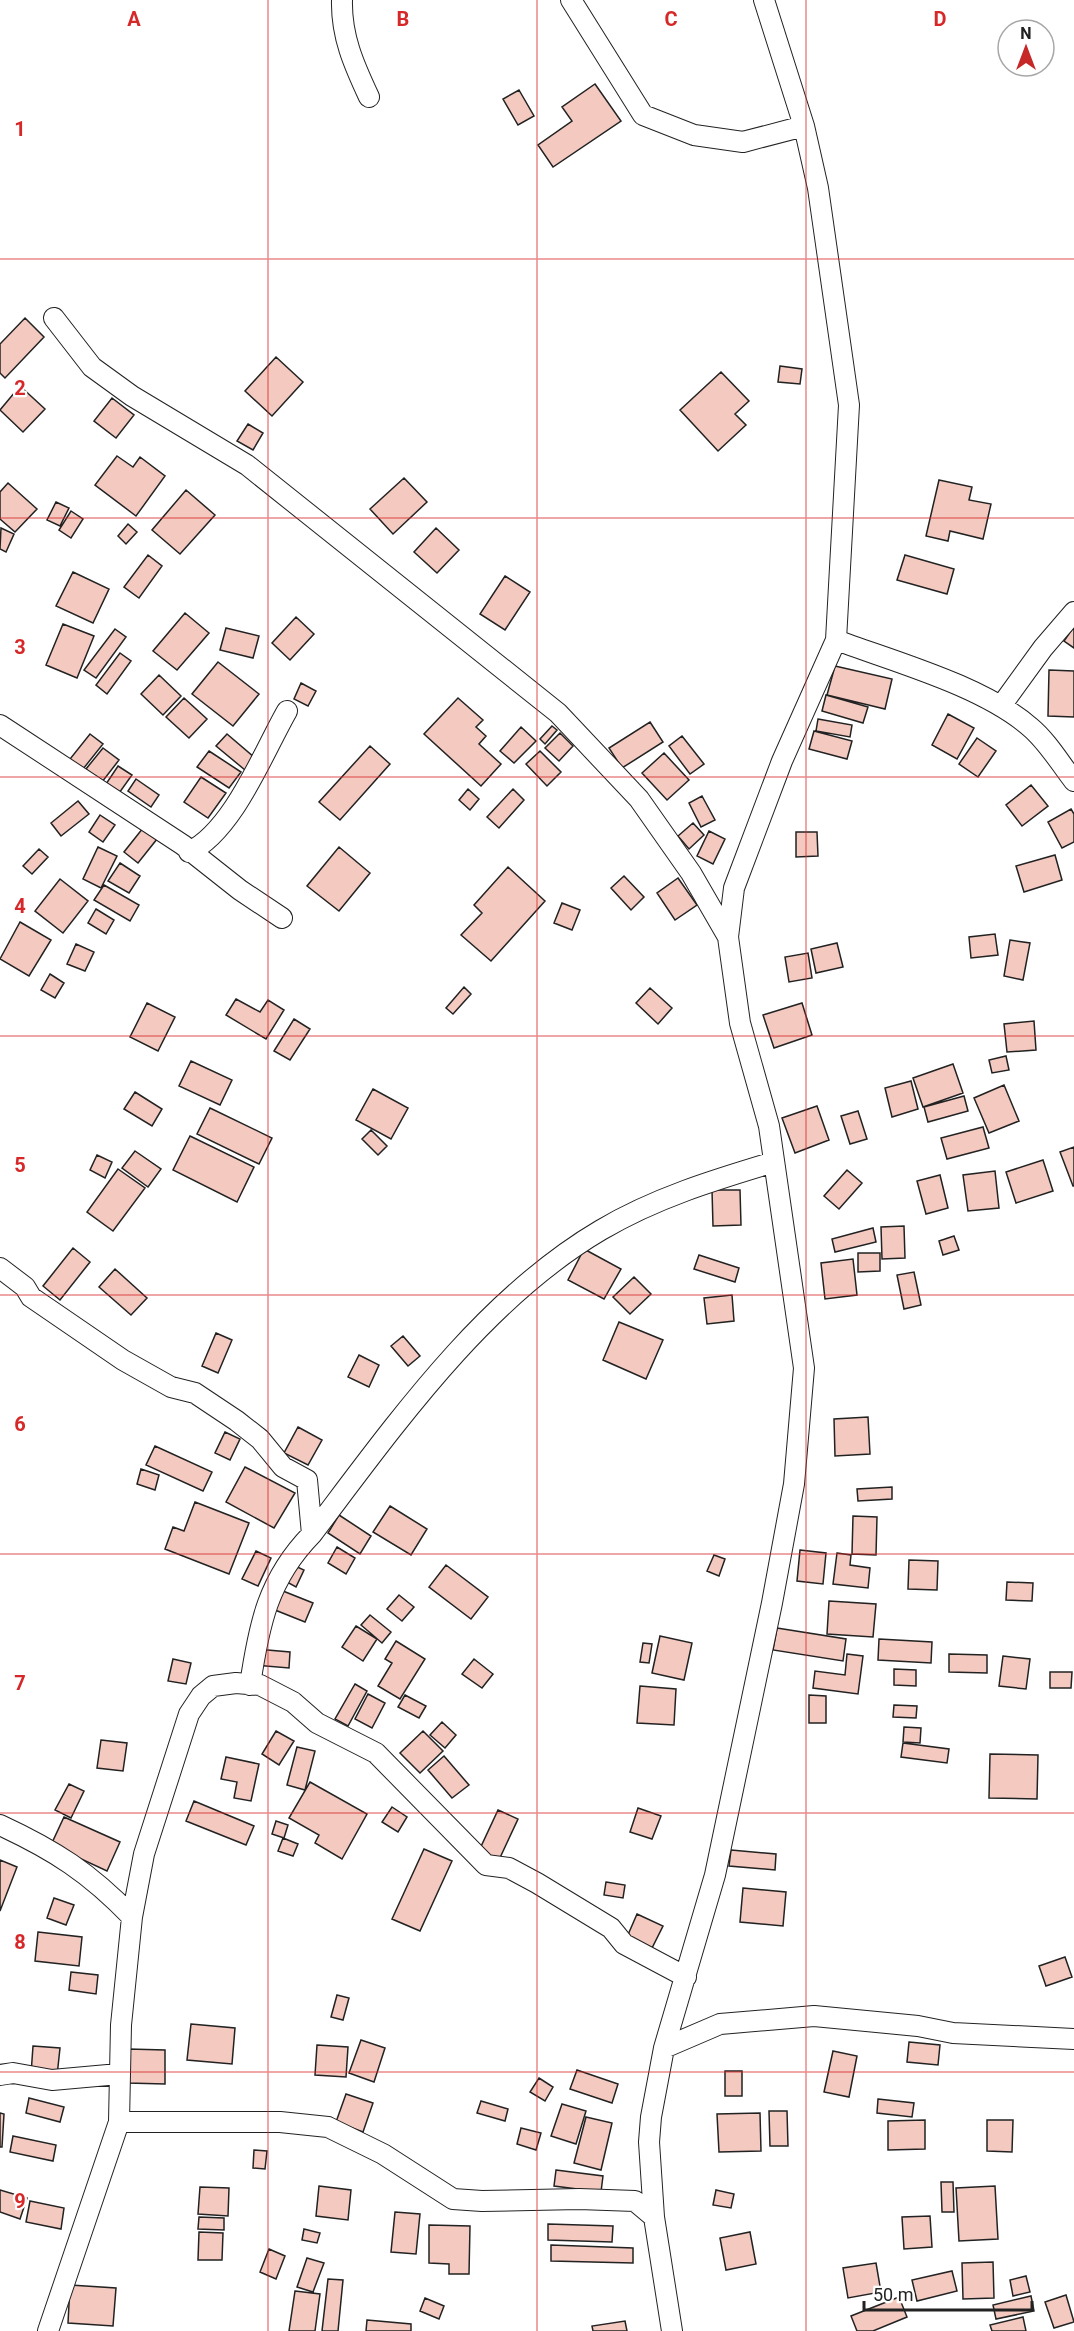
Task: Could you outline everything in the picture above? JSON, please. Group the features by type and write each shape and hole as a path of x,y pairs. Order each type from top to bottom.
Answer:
{"street":[{"path":"342,0 342,15 349,56 369,97"},
{"path":"571,0 643,115 694,135 743,142 804,126"},
{"path":"672,2331 654,2217 649,2142 655,2090 664,2048 715,1875 794,1484 804,1368 769,1126 740,1023 728,937 734,888 782,761 836,640 849,405 818,188 804,126 764,0"},
{"path":"54,318 92,367 132,396 247,465 558,713 639,800 691,873 728,937"},
{"path":"1001,706 1043,648 1074,612"},
{"path":"836,640 1001,706 1031,728 1074,781"},
{"path":"189,852 200,846 216,831 234,806 287,711"},
{"path":"0,725 183,845 189,852 282,918"},
{"path":"250,1685 257,1635 270,1592 294,1552 312,1534 423,1393 473,1335 564,1255 601,1229 686,1189 774,1162"},
{"path":"0,1268 25,1287 31,1298 123,1360 171,1387 195,1393 260,1439 283,1467 307,1480 312,1534"},
{"path":"48,2331 119,2121 121,2025 132,1917 144,1854 189,1714 201,1695 213,1686 260,1685 294,1702 317,1723 376,1753 486,1865 509,1868 537,1883 611,1928 624,1944 686,1977"},
{"path":"0,1825 41,1844 85,1872 132,1917"},
{"path":"664,2048 720,2024 814,2016 918,2026 953,2034 1074,2039"},
{"path":"0,2074 13,2073 52,2080 119,2074"},
{"path":"119,2121 280,2121 328,2127 364,2143 453,2199 635,2201 654,2217"}],"building":[{"path":"595,84 621,121 553,167 538,145 572,121 562,107"},
{"path":"519,90 534,116 518,125 503,99"},
{"path":"25,318 44,337 5,378 0,373 0,344"},
{"path":"276,357 303,382 272,416 245,391"},
{"path":"780,366 802,369 800,384 778,382"},
{"path":"721,372 749,401 735,414 746,425 718,451 680,410"},
{"path":"20,386 45,409 23,432 0,410"},
{"path":"112,398 134,415 116,438 94,421"},
{"path":"248,424 263,433 253,450 237,441"},
{"path":"117,456 133,467 140,457 165,476 136,516 95,485"},
{"path":"404,478 427,502 393,534 370,509"},
{"path":"939,480 972,487 969,500 991,504 983,539 950,531 948,541 926,536"},
{"path":"8,483 37,509 15,532 0,519 0,492"},
{"path":"186,490 215,515 180,554 152,530"},
{"path":"56,502 69,508 60,526 47,520"},
{"path":"71,511 83,519 71,538 59,530"},
{"path":"128,524 137,532 126,544 118,536"},
{"path":"1,528 14,534 6,552 0,549"},
{"path":"436,528 459,550 437,573 414,552"},
{"path":"148,555 162,566 139,598 124,587"},
{"path":"905,555 954,569 947,594 897,580"},
{"path":"73,572 109,589 93,623 56,606"},
{"path":"505,576 530,592 505,630 480,614"},
{"path":"185,613 209,633 177,670 153,651"},
{"path":"296,617 314,634 290,660 272,643"},
{"path":"63,624 94,636 77,678 46,665"},
{"path":"226,628 259,636 253,658 220,650"},
{"path":"1074,628 1074,648 1064,641"},
{"path":"115,629 126,637 96,678 84,670"},
{"path":"120,653 131,661 107,694 96,685"},
{"path":"218,662 259,694 233,726 192,694"},
{"path":"835,666 892,679 885,709 827,695"},
{"path":"1049,670 1074,671 1074,717 1048,716"},
{"path":"159,675 181,696 163,715 141,694"},
{"path":"301,683 316,691 308,706 294,699"},
{"path":"826,695 868,707 863,723 822,711"},
{"path":"184,698 207,719 189,738 166,717"},
{"path":"458,698 483,720 476,727 486,736 479,744 501,764 481,786 424,734"},
{"path":"948,714 974,728 957,759 932,745"},
{"path":"818,719 852,725 850,737 816,731"},
{"path":"650,722 663,742 622,768 609,748"},
{"path":"552,726 557,730 545,744 540,739"},
{"path":"521,727 536,741 514,763 500,751"},
{"path":"814,731 852,741 847,759 809,749"},
{"path":"560,733 573,746 559,761 545,748"},
{"path":"90,734 103,744 83,769 70,759"},
{"path":"227,734 255,758 245,770 216,746"},
{"path":"682,736 704,764 690,774 669,746"},
{"path":"977,738 996,751 978,777 959,764"},
{"path":"370,746 390,764 340,820 319,802"},
{"path":"103,748 119,760 102,782 86,769"},
{"path":"209,751 241,772 229,788 197,767"},
{"path":"540,751 561,772 547,786 526,764"},
{"path":"664,753 689,780 667,800 642,773"},
{"path":"118,766 132,775 117,796 104,787"},
{"path":"201,777 226,793 208,818 184,802"},
{"path":"136,779 159,795 151,807 128,791"},
{"path":"1031,785 1048,806 1022,826 1006,805"},
{"path":"468,789 479,799 470,810 459,800"},
{"path":"513,789 524,800 499,828 487,817"},
{"path":"702,796 715,820 701,827 689,803"},
{"path":"78,801 89,814 61,836 51,823"},
{"path":"1071,809 1074,814 1074,842 1062,848 1048,822"},
{"path":"100,815 115,825 103,842 89,832"},
{"path":"693,823 704,835 689,849 678,836"},
{"path":"143,828 157,839 138,863 124,852"},
{"path":"709,831 725,839 713,864 697,856"},
{"path":"796,832 817,832 818,856 796,857"},
{"path":"98,847 117,856 101,888 83,879"},
{"path":"339,847 370,873 339,911 307,886"},
{"path":"39,849 48,857 32,874 23,866"},
{"path":"1055,855 1062,880 1024,892 1016,866"},
{"path":"120,863 140,876 129,893 108,881"},
{"path":"508,867 545,901 491,961 461,935 482,913 474,905"},
{"path":"624,876 644,897 631,910 611,888"},
{"path":"678,878 697,905 675,920 657,893"},
{"path":"60,879 88,901 63,933 35,911"},
{"path":"104,885 139,905 130,921 94,900"},
{"path":"562,903 580,910 572,930 554,923"},
{"path":"96,909 114,920 106,934 88,923"},
{"path":"20,922 51,940 29,976 0,959"},
{"path":"995,934 998,955 971,958 969,937"},
{"path":"1010,940 1030,943 1023,980 1004,976"},
{"path":"837,943 843,967 816,973 811,949"},
{"path":"76,944 94,952 85,971 67,964"},
{"path":"808,953 812,978 789,982 785,957"},
{"path":"50,974 64,983 55,998 41,990"},
{"path":"464,987 471,994 453,1014 446,1008"},
{"path":"650,988 672,1008 658,1024 636,1003"},
{"path":"236,999 260,1012 268,1000 284,1010 266,1039 226,1015"},
{"path":"147,1003 175,1017 158,1051 130,1037"},
{"path":"802,1003 812,1035 774,1048 763,1015"},
{"path":"294,1019 310,1029 290,1060 274,1051"},
{"path":"1034,1021 1036,1050 1007,1052 1004,1024"},
{"path":"1006,1056 1009,1070 992,1073 989,1060"},
{"path":"191,1061 232,1080 220,1105 179,1086"},
{"path":"953,1064 963,1093 923,1107 913,1078"},
{"path":"911,1081 918,1109 892,1117 885,1088"},
{"path":"1004,1085 1019,1121 989,1133 974,1098"},
{"path":"373,1089 408,1108 391,1139 356,1120"},
{"path":"135,1092 162,1109 152,1126 124,1109"},
{"path":"964,1096 968,1111 928,1122 924,1107"},
{"path":"817,1106 829,1140 795,1153 782,1118"},
{"path":"210,1108 272,1138 259,1164 197,1134"},
{"path":"858,1111 867,1139 850,1144 841,1116"},
{"path":"983,1127 989,1148 947,1159 941,1138"},
{"path":"371,1130 387,1146 378,1155 362,1139"},
{"path":"190,1136 254,1167 237,1202 173,1170"},
{"path":"1074,1147 1074,1186 1073,1186 1060,1152"},
{"path":"135,1151 161,1169 148,1187 122,1168"},
{"path":"97,1155 112,1162 105,1178 90,1170"},
{"path":"1043,1160 1053,1191 1016,1203 1006,1172"},
{"path":"118,1169 145,1188 113,1231 87,1212"},
{"path":"847,1170 862,1183 839,1209 824,1196"},
{"path":"995,1171 999,1208 968,1211 963,1175"},
{"path":"940,1175 948,1208 926,1214 917,1181"},
{"path":"712,1190 740,1190 741,1225 713,1226"},
{"path":"904,1226 905,1258 882,1259 881,1227"},
{"path":"873,1228 876,1242 835,1252 832,1239"},
{"path":"954,1236 959,1250 943,1255 939,1241"},
{"path":"73,1248 90,1262 60,1300 43,1286"},
{"path":"584,1249 621,1269 604,1299 568,1280"},
{"path":"858,1253 880,1253 880,1271 858,1272"},
{"path":"699,1255 739,1268 735,1282 694,1269"},
{"path":"853,1259 857,1295 825,1299 821,1263"},
{"path":"115,1269 147,1298 131,1315 99,1287"},
{"path":"914,1272 921,1305 904,1309 897,1275"},
{"path":"634,1277 651,1294 630,1314 613,1297"},
{"path":"732,1295 734,1321 707,1324 704,1298"},
{"path":"619,1322 663,1340 646,1379 603,1360"},
{"path":"216,1333 232,1340 218,1373 202,1366"},
{"path":"403,1336 420,1356 408,1366 391,1346"},
{"path":"359,1355 379,1365 369,1387 348,1377"},
{"path":"868,1417 870,1454 835,1456 834,1419"},
{"path":"298,1427 322,1440 308,1465 284,1453"},
{"path":"225,1432 240,1439 230,1460 215,1453"},
{"path":"155,1446 212,1472 203,1491 146,1465"},
{"path":"245,1467 295,1493 274,1528 226,1502"},
{"path":"141,1469 159,1475 155,1490 137,1484"},
{"path":"892,1487 892,1499 858,1501 857,1489"},
{"path":"195,1502 249,1523 229,1574 165,1549 173,1527 184,1531"},
{"path":"390,1506 427,1529 411,1555 373,1532"},
{"path":"339,1515 371,1536 360,1554 328,1533"},
{"path":"853,1516 877,1517 876,1555 852,1554"},
{"path":"337,1547 355,1558 346,1574 328,1563"},
{"path":"800,1550 826,1553 823,1584 797,1581"},
{"path":"256,1551 271,1558 258,1586 242,1579"},
{"path":"837,1553 851,1555 850,1565 870,1568 868,1588 833,1584"},
{"path":"714,1555 725,1559 719,1576 707,1571"},
{"path":"909,1560 938,1561 937,1590 908,1589"},
{"path":"293,1565 304,1570 296,1587 285,1581"},
{"path":"446,1565 488,1597 471,1619 429,1587"},
{"path":"1007,1582 1033,1583 1032,1601 1006,1600"},
{"path":"278,1589 313,1603 305,1622 270,1608"},
{"path":"399,1595 414,1607 402,1621 387,1609"},
{"path":"829,1601 876,1604 873,1637 827,1634"},
{"path":"370,1615 391,1632 382,1643 361,1625"},
{"path":"356,1626 377,1639 363,1661 342,1647"},
{"path":"777,1628 846,1639 843,1661 773,1650"},
{"path":"660,1636 692,1643 684,1680 652,1673"},
{"path":"879,1639 932,1642 931,1663 878,1660"},
{"path":"396,1641 425,1659 400,1699 378,1686 392,1663 385,1659"},
{"path":"643,1643 652,1644 649,1663 640,1662"},
{"path":"256,1649 290,1652 289,1668 254,1665"},
{"path":"847,1654 863,1656 858,1694 813,1688 815,1671 845,1675"},
{"path":"949,1654 987,1655 987,1673 949,1672"},
{"path":"1003,1656 1030,1659 1026,1689 999,1686"},
{"path":"173,1659 191,1663 186,1684 168,1681"},
{"path":"474,1659 493,1674 482,1688 462,1674"},
{"path":"894,1669 916,1670 916,1686 894,1685"},
{"path":"1050,1672 1072,1672 1071,1688 1050,1688"},
{"path":"355,1684 367,1691 348,1726 335,1719"},
{"path":"640,1686 676,1689 674,1725 637,1723"},
{"path":"368,1694 385,1703 372,1728 355,1719"},
{"path":"405,1695 426,1706 419,1718 398,1707"},
{"path":"809,1695 826,1696 826,1723 809,1723"},
{"path":"894,1705 917,1706 916,1718 893,1717"},
{"path":"442,1722 456,1735 445,1748 430,1735"},
{"path":"904,1727 921,1728 920,1743 903,1742"},
{"path":"276,1731 294,1741 279,1765 262,1754"},
{"path":"423,1731 443,1751 420,1773 400,1753"},
{"path":"101,1740 127,1743 123,1771 97,1768"},
{"path":"903,1743 949,1749 947,1763 901,1757"},
{"path":"297,1747 315,1751 305,1790 287,1785"},
{"path":"990,1754 1038,1755 1037,1799 989,1798"},
{"path":"444,1756 469,1785 452,1798 428,1770"},
{"path":"226,1757 259,1764 251,1801 234,1798 237,1782 221,1779"},
{"path":"310,1782 367,1814 342,1859 315,1843 319,1835 289,1818"},
{"path":"69,1784 84,1791 71,1818 55,1810"},
{"path":"194,1801 254,1826 246,1845 186,1821"},
{"path":"392,1807 407,1817 398,1832 382,1822"},
{"path":"638,1808 661,1816 652,1839 630,1832"},
{"path":"498,1810 518,1819 498,1862 478,1853"},
{"path":"64,1817 120,1842 107,1871 51,1845"},
{"path":"276,1821 288,1825 284,1838 272,1834"},
{"path":"283,1838 298,1844 293,1856 278,1851"},
{"path":"424,1849 452,1861 420,1931 392,1919"},
{"path":"731,1850 776,1854 775,1870 729,1866"},
{"path":"0,1860 17,1867 0,1911"},
{"path":"606,1882 625,1885 623,1898 604,1895"},
{"path":"743,1888 786,1892 783,1926 740,1922"},
{"path":"54,1898 74,1905 66,1925 47,1918"},
{"path":"637,1914 663,1926 652,1948 627,1937"},
{"path":"38,1932 82,1937 79,1966 35,1961"},
{"path":"1065,1957 1072,1977 1046,1986 1039,1966"},
{"path":"71,1972 98,1975 96,1994 69,1990"},
{"path":"337,1995 349,1998 343,2020 331,2017"},
{"path":"191,2024 235,2028 232,2064 187,2060"},
{"path":"361,2040 385,2048 374,2082 349,2073"},
{"path":"909,2042 940,2045 938,2065 907,2062"},
{"path":"317,2045 348,2047 346,2077 315,2075"},
{"path":"33,2046 60,2048 57,2076 31,2074"},
{"path":"128,2049 165,2050 165,2084 127,2083"},
{"path":"833,2051 857,2056 849,2097 824,2092"},
{"path":"577,2070 618,2084 612,2103 570,2089"},
{"path":"725,2071 742,2071 742,2096 725,2096"},
{"path":"539,2078 553,2087 545,2101 530,2092"},
{"path":"346,2094 373,2103 363,2132 336,2122"},
{"path":"29,2098 64,2107 60,2122 26,2113"},
{"path":"878,2099 914,2103 912,2117 877,2113"},
{"path":"481,2101 508,2109 505,2121 477,2113"},
{"path":"562,2104 586,2111 576,2144 551,2136"},
{"path":"769,2111 787,2111 788,2146 770,2146"},
{"path":"0,2113 4,2114 2,2147 0,2147"},
{"path":"760,2113 761,2151 719,2152 717,2114"},
{"path":"586,2117 612,2123 601,2170 574,2163"},
{"path":"925,2120 925,2149 888,2150 888,2121"},
{"path":"987,2120 1013,2120 1012,2152 987,2151"},
{"path":"521,2128 541,2133 536,2150 517,2144"},
{"path":"13,2136 56,2145 53,2161 10,2152"},
{"path":"254,2150 267,2151 265,2169 253,2168"},
{"path":"556,2170 603,2176 601,2192 554,2186"},
{"path":"941,2182 953,2182 954,2212 942,2212"},
{"path":"319,2186 351,2190 348,2220 316,2216"},
{"path":"995,2186 998,2239 959,2241 956,2188"},
{"path":"200,2187 229,2188 228,2216 198,2214"},
{"path":"0,2190 27,2198 20,2219 0,2212"},
{"path":"716,2190 734,2194 731,2208 713,2205"},
{"path":"30,2201 64,2208 61,2229 26,2222"},
{"path":"395,2212 420,2214 416,2254 391,2252"},
{"path":"930,2216 932,2247 904,2249 902,2217"},
{"path":"199,2217 224,2218 224,2230 198,2229"},
{"path":"548,2224 613,2226 612,2242 548,2240"},
{"path":"429,2225 470,2226 469,2274 449,2274 449,2264 429,2263"},
{"path":"304,2229 320,2233 317,2243 302,2240"},
{"path":"199,2232 223,2233 222,2260 198,2260"},
{"path":"750,2232 756,2264 726,2270 720,2238"},
{"path":"551,2245 633,2248 633,2263 551,2261"},
{"path":"269,2249 285,2256 276,2279 260,2272"},
{"path":"307,2258 324,2263 313,2292 297,2287"},
{"path":"993,2262 994,2298 963,2299 962,2263"},
{"path":"876,2263 881,2292 848,2298 843,2268"},
{"path":"952,2271 957,2291 917,2301 912,2280"},
{"path":"1026,2276 1030,2292 1013,2296 1010,2280"},
{"path":"328,2279 343,2280 338,2331 322,2331"},
{"path":"70,2285 116,2288 113,2326 68,2323"},
{"path":"295,2291 320,2294 315,2331 289,2331"},
{"path":"1066,2295 1074,2322 1054,2328 1045,2302"},
{"path":"1031,2296 1034,2311 996,2319 993,2305"},
{"path":"899,2297 907,2317 873,2331 857,2331 851,2316"},
{"path":"425,2298 444,2306 439,2319 420,2311"},
{"path":"1023,2317 1026,2331 992,2331 990,2325"},
{"path":"367,2320 411,2324 411,2331 366,2331"},
{"path":"625,2321 627,2331 593,2331 592,2326"}]}
